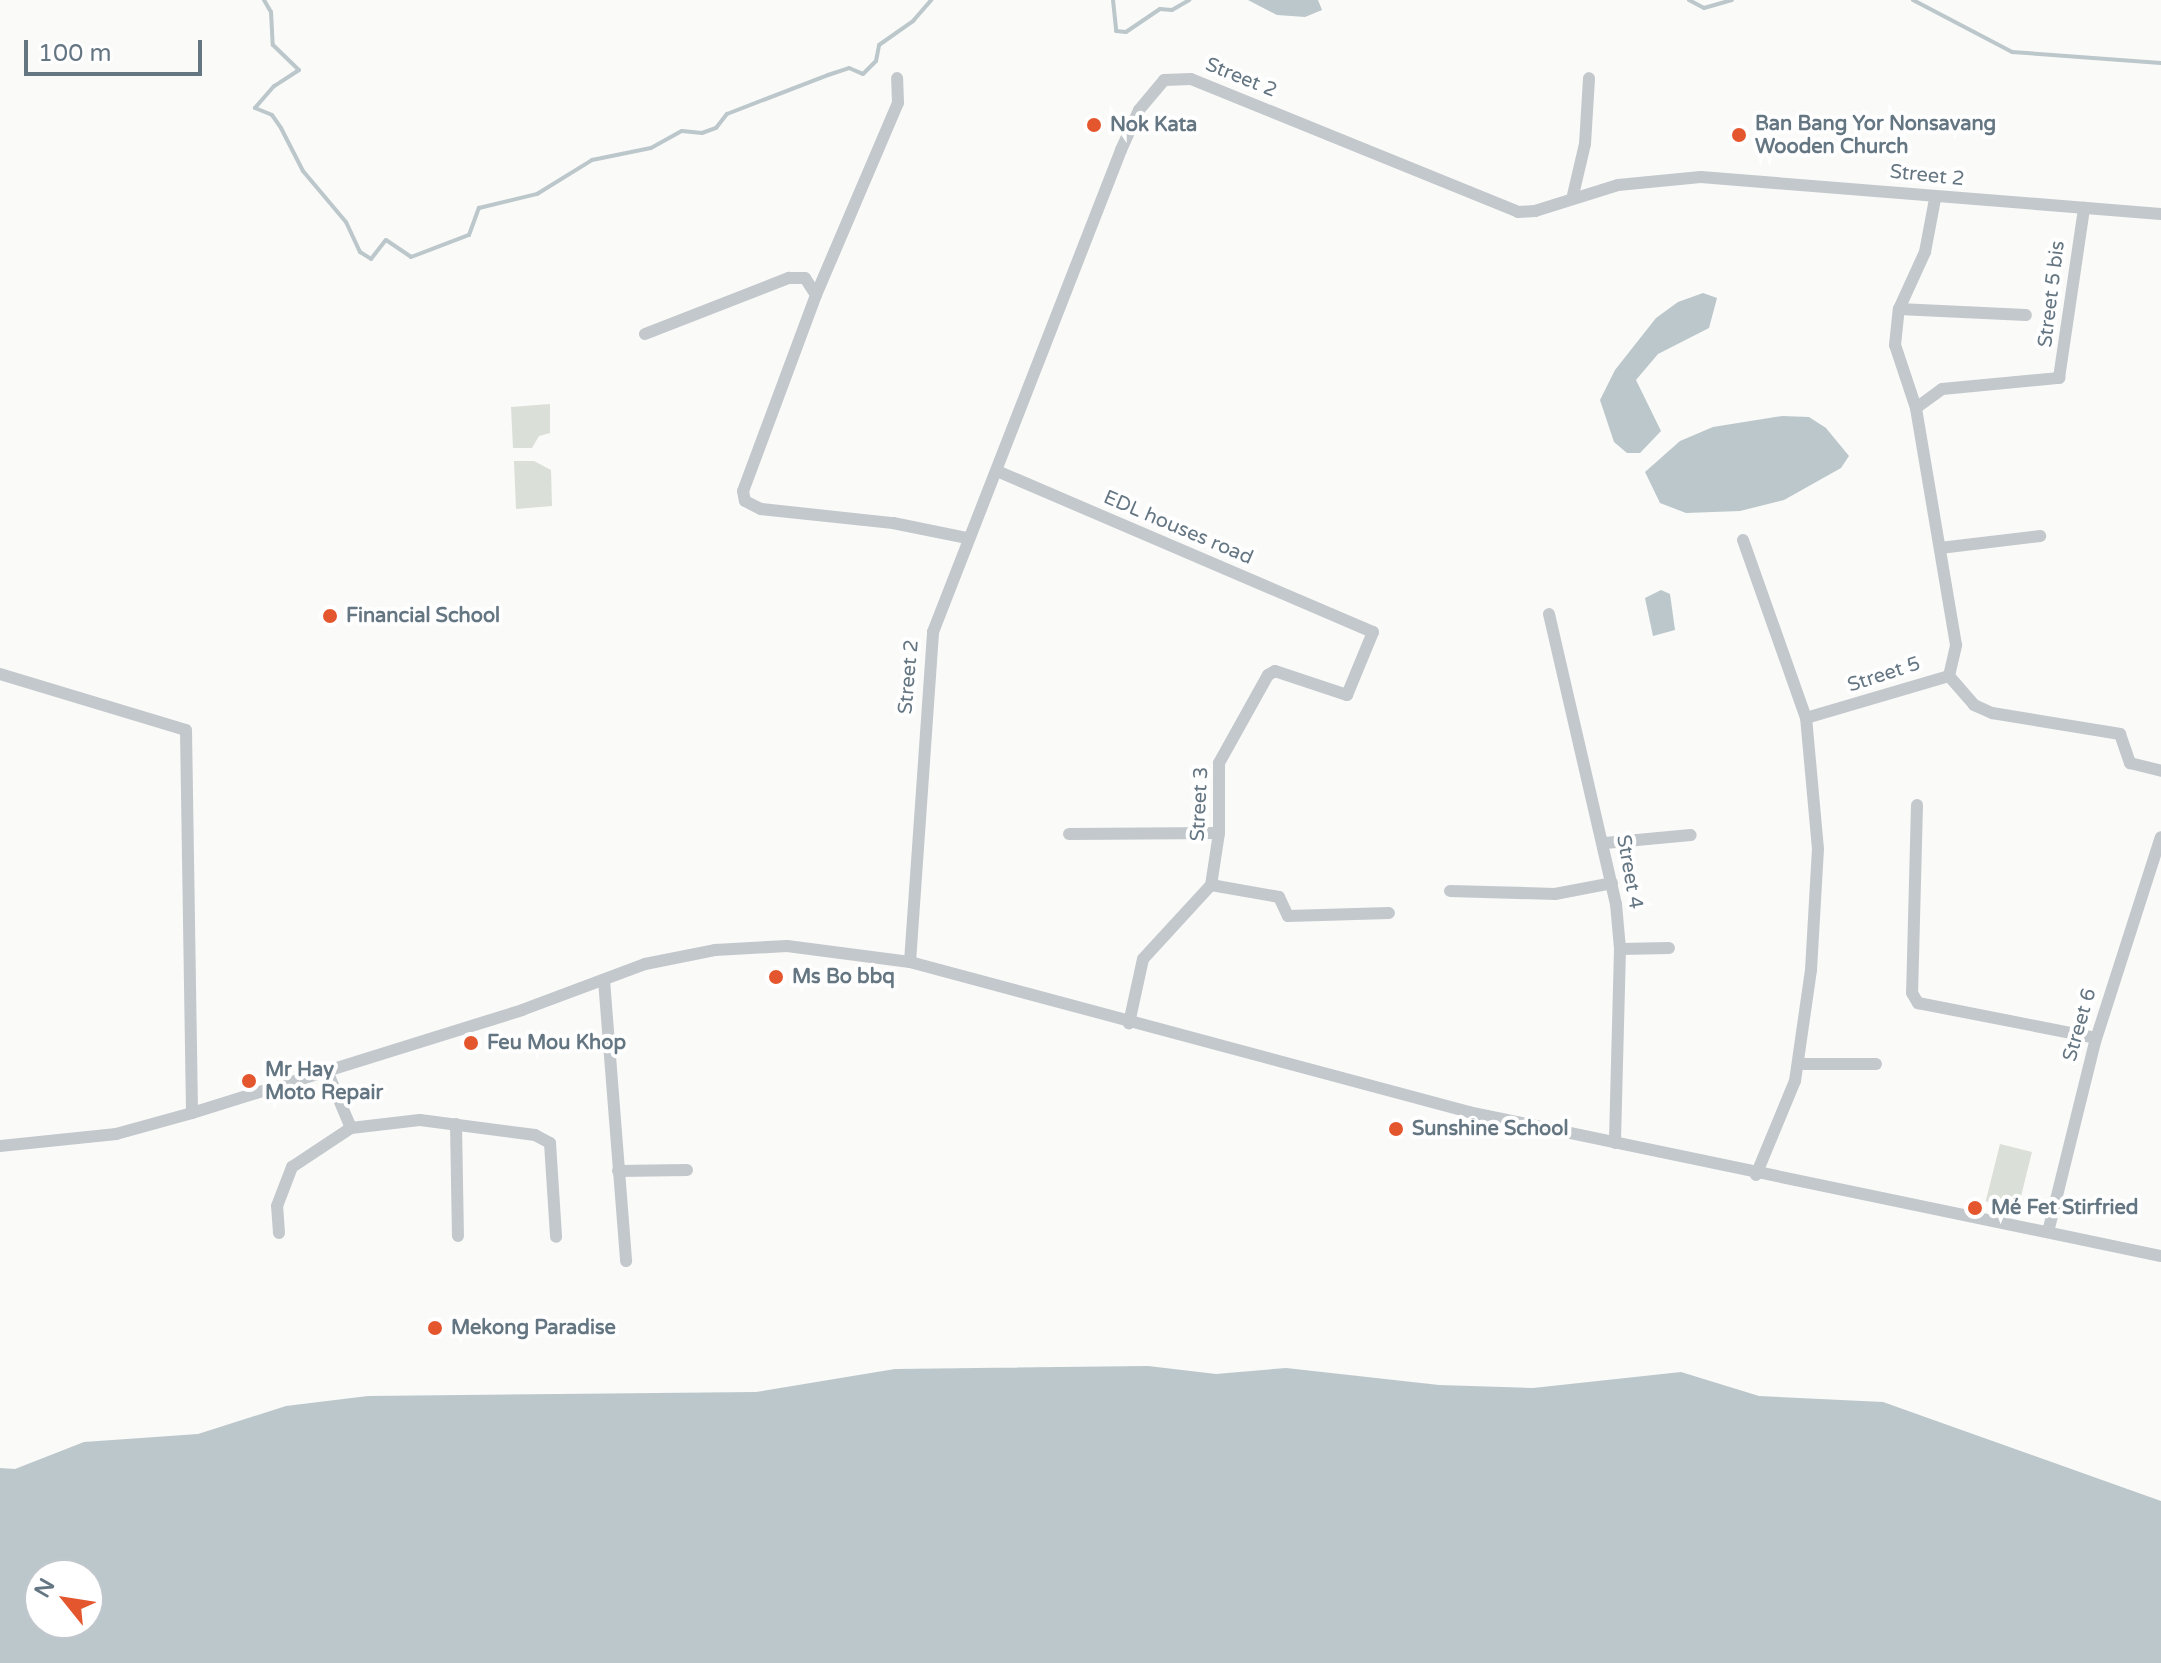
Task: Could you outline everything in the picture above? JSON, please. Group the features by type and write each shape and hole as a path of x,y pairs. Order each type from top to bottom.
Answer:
{"street":[{"path":"897,78 898,103 816,295 743,491 745,501 761,509 893,523 967,538"},
{"path":"1573,195 1585,144 1589,78"},
{"name":"Street 2","path":"910,962 928,662 942,600 997,471 1121,150 1139,110 1164,80 1191,79 1518,212 1535,211 1573,195 1657,179 1701,177 1935,199 2161,214"},
{"name":"Street 5","path":"1806,718 1949,676 1956,645 1916,408 1895,345 1899,309 1925,252 1935,199"},
{"name":"Street 5 bis","path":"1916,408 1942,389 2059,378 2084,208"},
{"path":"645,334 789,278 805,278 816,295"},
{"path":"1899,309 2026,315"},
{"name":"EDL houses road","path":"997,471 1373,632"},
{"path":"1940,548 2040,536"},
{"path":"1743,540 1806,718 1818,849 1798,1064 1756,1175"},
{"name":"Street 4","path":"1549,614 1612,883 1620,949 1615,1143"},
{"name":"Street 3","path":"1211,885 1219,833 1219,763 1268,675 1275,671 1347,695 1373,632"},
{"path":"0,674 186,730 192,1113"},
{"path":"1949,676 1974,705 1992,713 2120,734 2130,763 2161,771"},
{"path":"1917,805 1912,993 1918,1003 2096,1038"},
{"path":"1069,834 1219,833"},
{"path":"1605,843 1691,835"},
{"name":"Street 6","path":"2049,1228 2096,1038 2161,837"},
{"path":"1450,891 1555,894 1612,883"},
{"path":"1129,1023 1143,959 1211,885 1279,897 1288,916 1389,913"},
{"path":"0,1146 116,1134 192,1113 645,964 715,950 787,946 910,962 1469,1112 1756,1175 2049,1228 2161,1256"},
{"path":"1620,949 1669,948"},
{"path":"604,980 626,1261"},
{"path":"1798,1064 1876,1064"},
{"path":"327,1071 351,1128"},
{"path":"279,1233 279,1196 292,1167 351,1128 383,1120 456,1124 535,1135 550,1143 556,1237"},
{"path":"456,1124 458,1236"},
{"path":"618,1171 687,1170"}],"shaded area":[{"path":"1248,0 1318,0 1322,10 1305,17 1277,15"},
{"path":"1703,293 1717,298 1709,328 1658,354 1636,380 1661,431 1640,453 1627,453 1614,442 1600,400 1615,370 1656,318 1678,302"},
{"path":"550,404 550,433 539,436 532,448 513,448 511,407"},
{"path":"1782,416 1809,417 1826,428 1849,456 1841,468 1784,500 1740,511 1686,513 1660,503 1645,472 1680,441 1713,427"},
{"path":"514,461 534,461 551,470 552,506 516,509"},
{"path":"1661,590 1670,594 1675,630 1653,636 1645,598"},
{"path":"2000,1144 2032,1152 2018,1209 1986,1201"},
{"path":"1148,1366 1216,1374 1286,1368 1439,1385 1533,1388 1681,1372 1759,1396 1883,1402 2161,1501 2161,1663 0,1663 0,1468 15,1469 84,1442 198,1434 286,1406 368,1396 756,1392 895,1369"}],"waterway":[{"path":"264,0 271,12 273,45 299,70 274,86 255,108 272,115 303,171 346,222 360,252 371,259 386,240 411,257 469,235 479,208 537,194 592,160 651,148 682,131 702,133 716,128 727,114 849,68 863,74 876,61 879,45 913,21 931,0"},
{"path":"1113,0 1116,31 1126,32 1160,9 1172,10 1189,0"},
{"path":"1689,0 1704,8 1732,0"},
{"path":"1913,0 2012,52 2161,63"}],"place":[{"name":"Nok Kata","path":"1094,125"},
{"name":"Ban Bang Yor Nonsavang Wooden Church","path":"1739,135"},
{"name":"Financial School","path":"330,616"},
{"name":"Ms Bo bbq","path":"776,977"},
{"name":"Feu Mou Khop","path":"471,1043"},
{"name":"Mr Hay Moto Repair","path":"249,1081"},
{"name":"Sunshine School","path":"1396,1129"},
{"name":"Mé Fet Stirfried","path":"1975,1208"},
{"name":"Mekong Paradise","path":"435,1328"}]}
